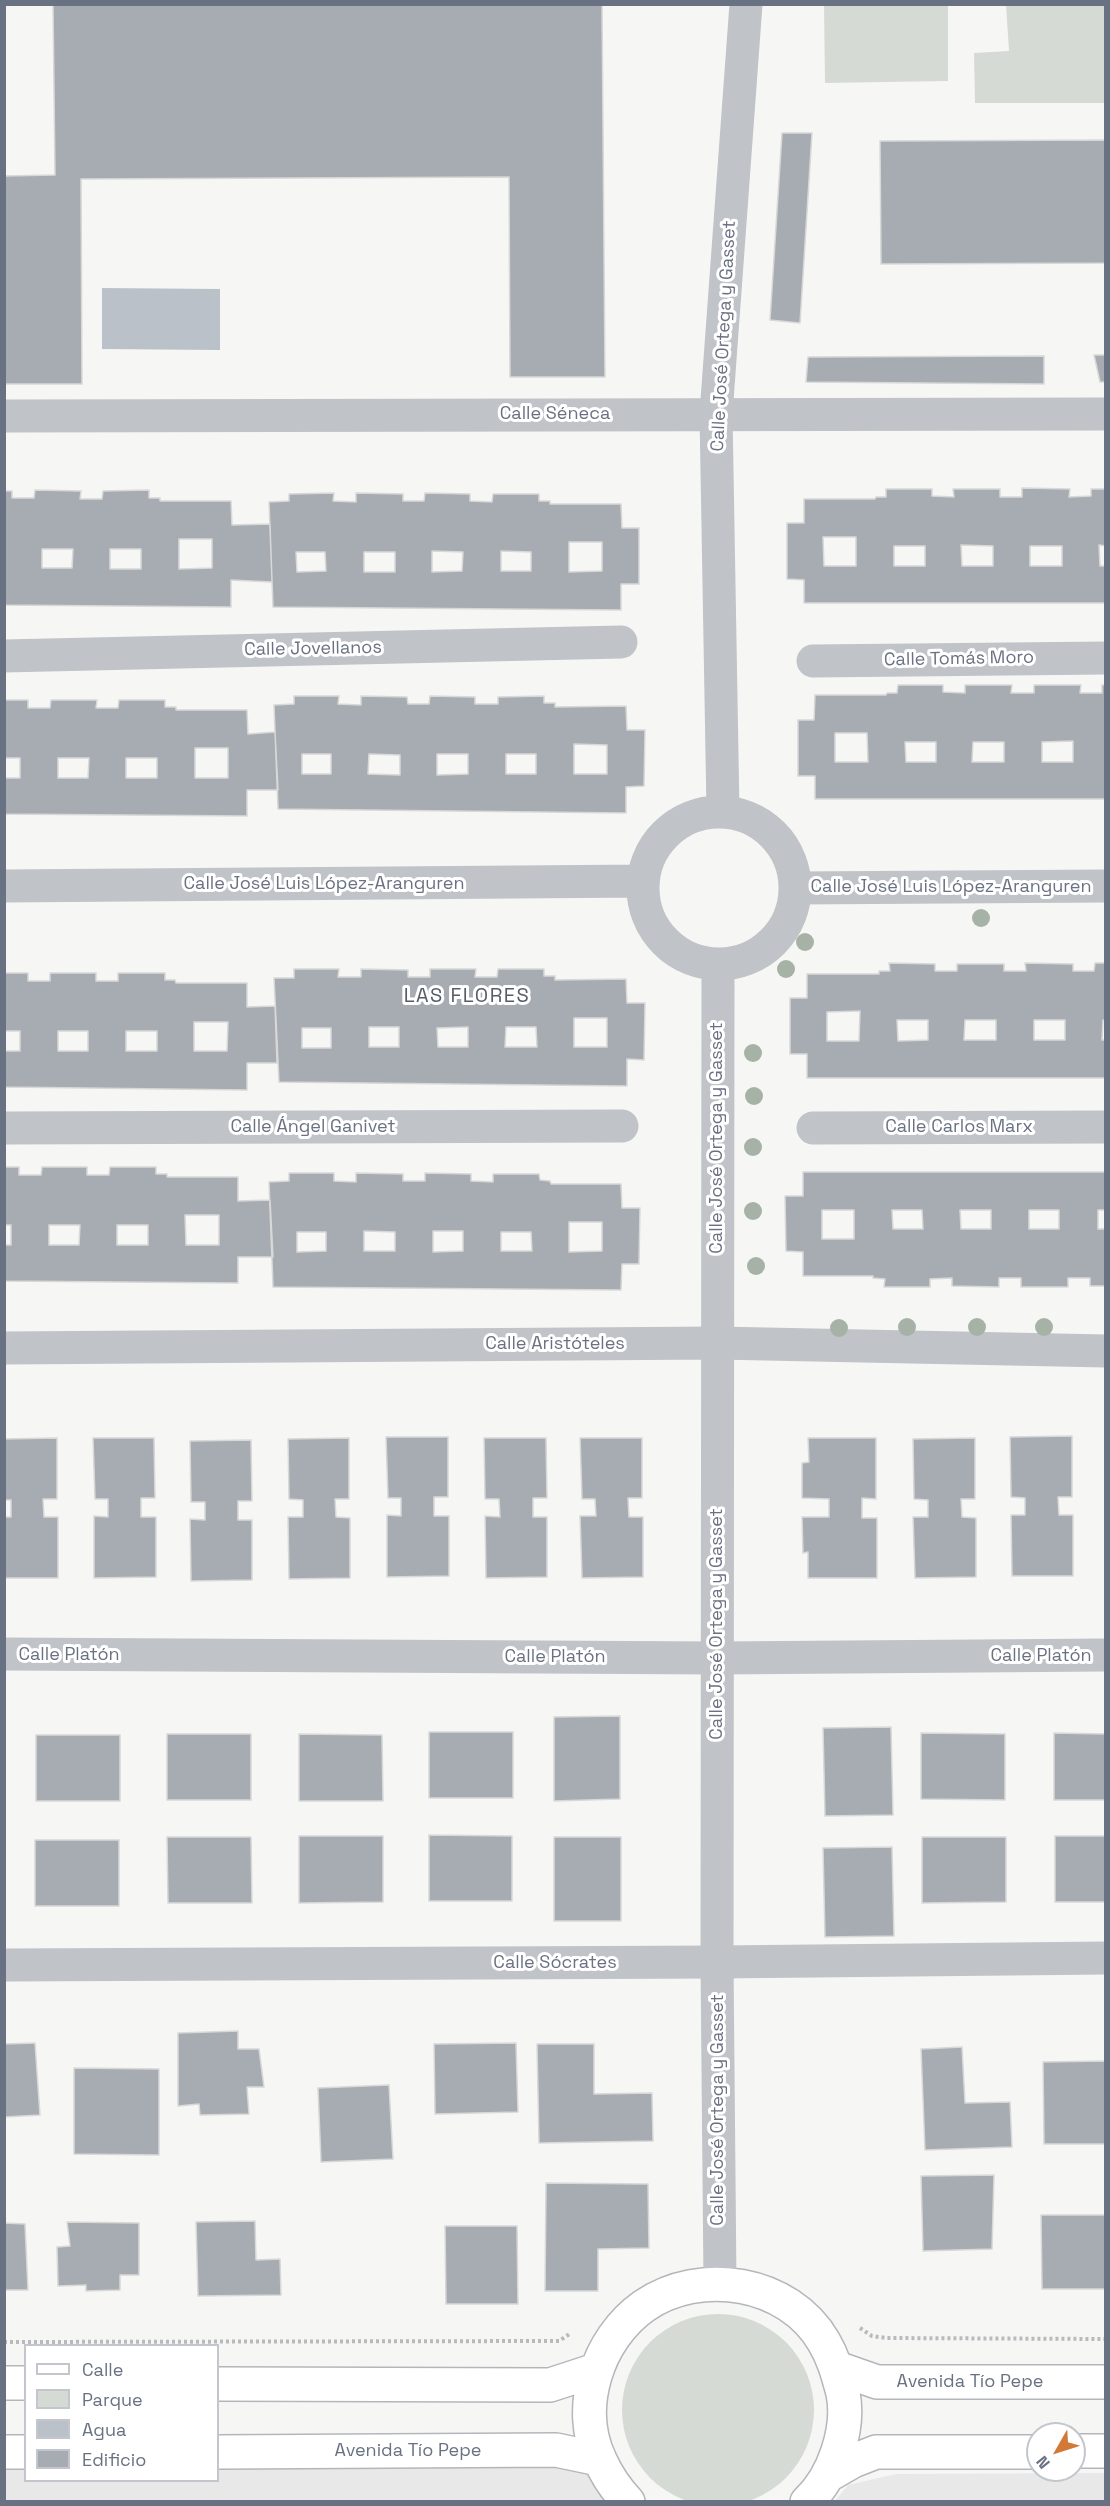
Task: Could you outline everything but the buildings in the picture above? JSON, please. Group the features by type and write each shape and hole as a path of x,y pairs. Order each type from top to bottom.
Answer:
{"main road":[{"path":"628,2502 612,2484 598,2459 591,2429 590,2399 596,2370 615,2334 644,2306 680,2288 720,2283 750,2287 779,2299 803,2317 823,2340 837,2368 845,2404 841,2441 827,2475 807,2502"},
{"name":"Avenida Tío Pepe","path":"837,2368 877,2382 1106,2382"},
{"path":"219,2384 550,2385 596,2370"},
{"path":"4,2383 24,2383"},
{"name":"Avenida Tío Pepe","path":"219,2452 556,2450 598,2459"},
{"path":"1086,2451 1106,2451"},
{"path":"4,2452 24,2452"},
{"path":"827,2475 876,2452 1026,2452"}],"street":[{"name":"Calle José Ortega y Gasset","path":"723,811 716,414 746,4"},
{"name":"Calle Séneca","path":"4,416 1106,414"},
{"name":"Calle Jovellanos","path":"4,656 621,642"},
{"name":"Calle Tomás Moro","path":"813,661 1106,658"},
{"path":"723,811 742,815 771,832 785,848 793,866 796,888 793,910 781,934 761,952 739,962 718,965 687,958 664,941 650,919 643,899 643,881 647,863 657,843 687,819 709,812 723,811"},
{"name":"Calle José Luis López-Aranguren","path":"4,886 643,881"},
{"name":"Calle José Luis López-Aranguren","path":"796,888 1106,886"},
{"name":"Calle José Ortega y Gasset","path":"718,965 717,1962 720,2283"},
{"name":"Calle Ángel Ganivet","path":"4,1128 622,1126"},
{"name":"Calle Carlos Marx","path":"813,1128 1106,1126"},
{"name":"Calle Aristóteles","path":"4,1348 717,1343 1106,1350"},
{"name":"Calle Platón","path":"4,1654 717,1658 1106,1655"},
{"name":"Calle Sócrates","path":"4,1965 1106,1958"}],"path":[{"path":"857,2326 872,2336 886,2338 1106,2339"},
{"path":"4,2342 559,2341 577,2330"}],"shaded area":[{"path":"581,2457 607,2501 5,2501 4,2469 24,2468 24,2482 219,2482 219,2464"},
{"path":"1026,2473 1026,2482 1086,2482 1086,2473 1105,2473 1105,2501 835,2501 848,2485 896,2474"}],"green space":[{"path":"824,5 948,5 948,81 825,83"},
{"path":"1006,5 1105,5 1105,103 975,103 974,53 1009,51"},
{"path":"718,2314 746,2318 771,2330 786,2342 798,2357 810,2382 814,2410 810,2438 798,2463 786,2478 771,2490 746,2502 718,2506 690,2502 665,2490 650,2478 638,2463 626,2438 622,2410 626,2382 638,2357 650,2342 665,2330 690,2318"}],"water":[{"path":"102,288 220,289 220,350 102,349"}],"district":[{"name":"LAS FLORES","path":"467,997"}]}
